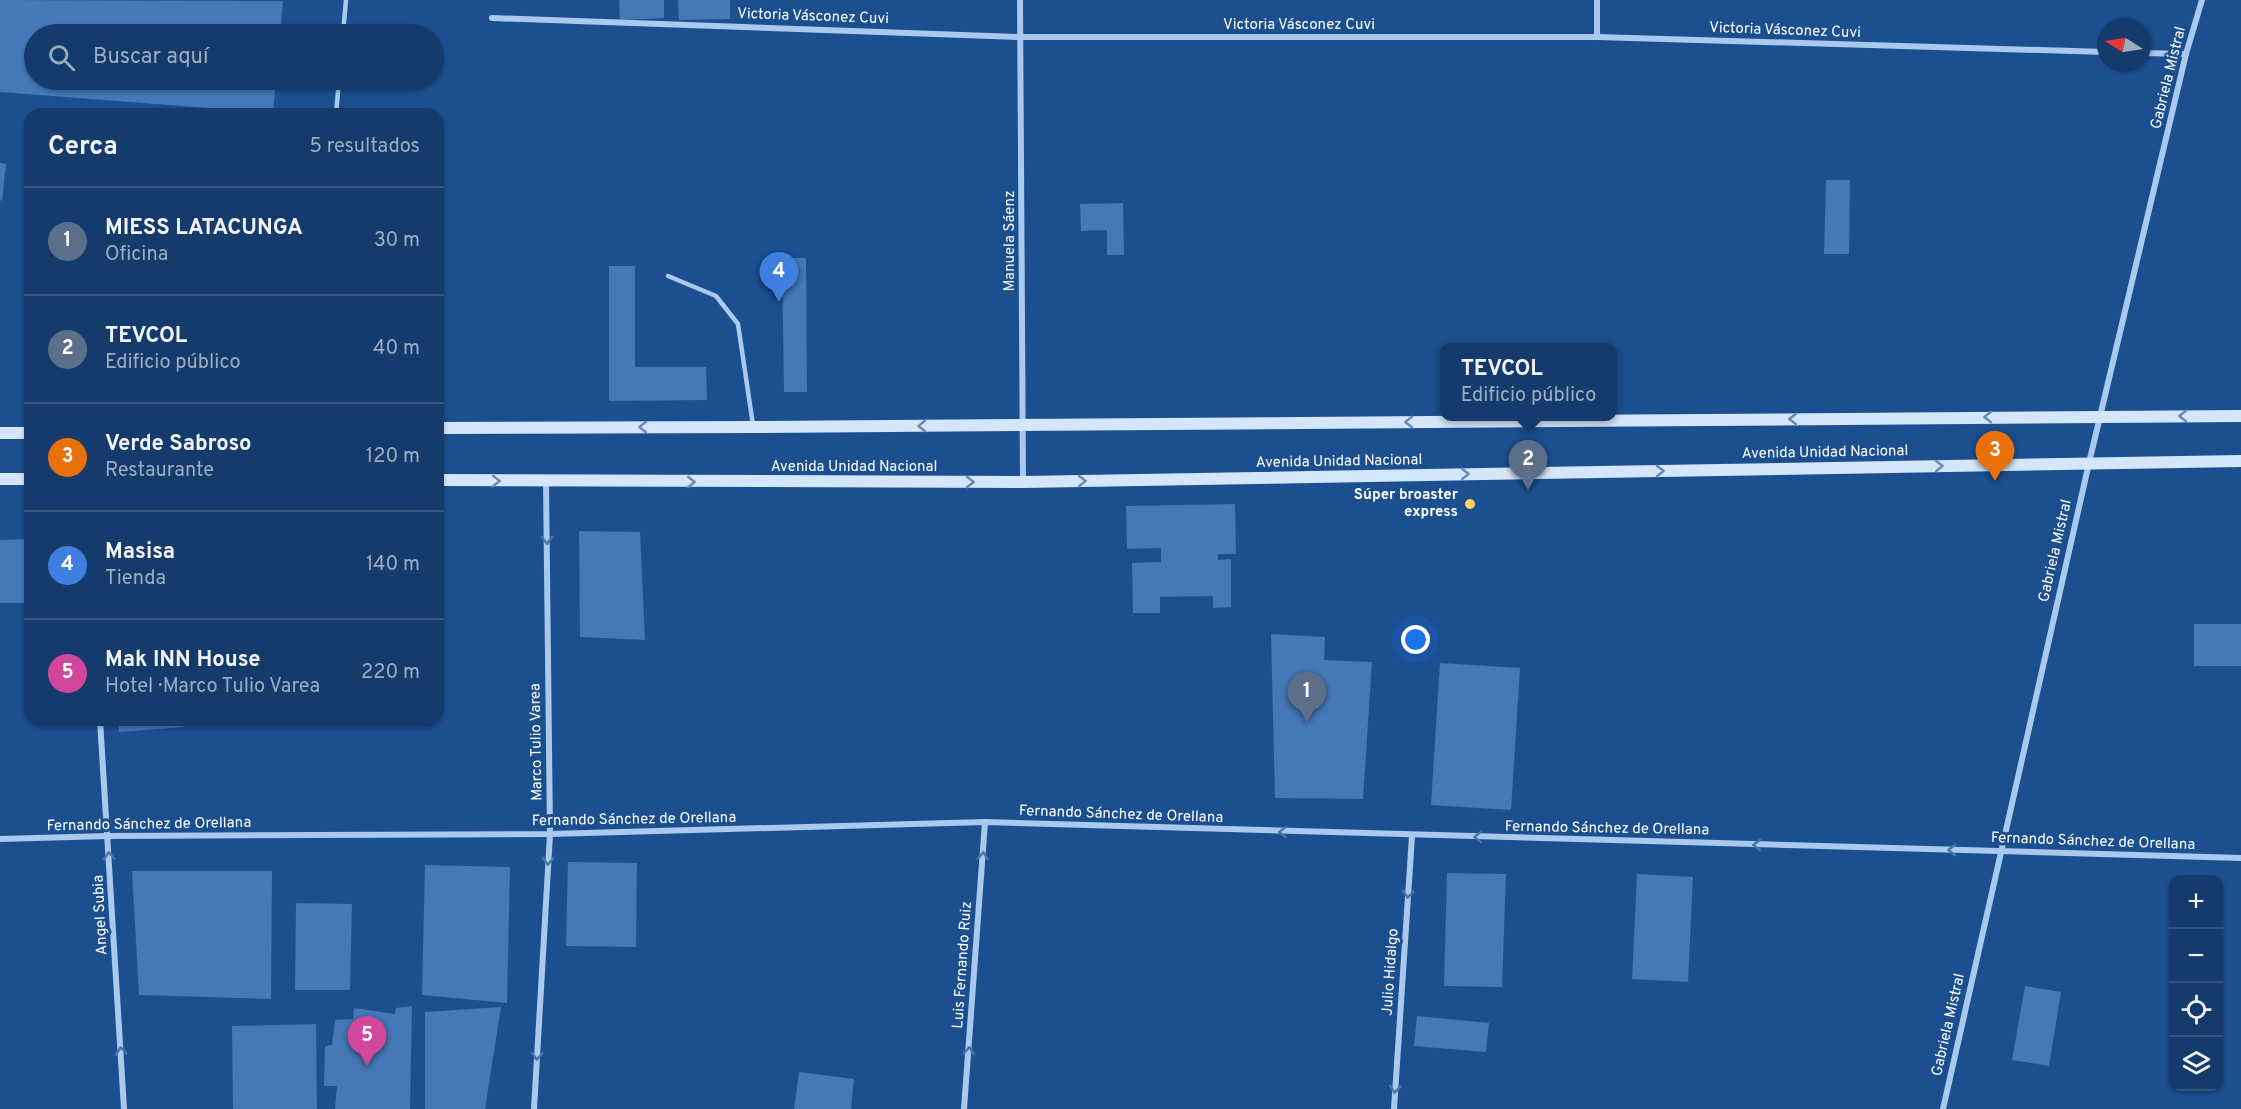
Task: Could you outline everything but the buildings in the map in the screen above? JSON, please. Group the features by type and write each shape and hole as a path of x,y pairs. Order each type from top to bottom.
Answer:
{"main road":[{"path":"1617,421 2241,416"},
{"path":"444,428 1562,421"},
{"path":"0,433 24,433"},
{"name":"Avenida Unidad Nacional","path":"444,480 1023,482 2241,461"},
{"path":"0,479 24,479"}],"street":[{"name":"Manuela Sáenz","path":"1020,0 1023,482"},
{"path":"1597,0 1597,37"},
{"name":"Gabriela Mistral","path":"1943,1109 2089,463 2186,54 2202,0"},
{"name":"Victoria Vásconez Cuvi","path":"492,18 1020,36 1597,37 2097,52"},
{"path":"2151,53 2186,54"},
{"name":"Marco Tulio Varea","path":"534,1109 550,834 546,482"},
{"name":"Angel Subia","path":"100,726 124,1109"},
{"name":"Fernando Sánchez de Orellana","path":"0,839 108,836 550,834 985,822 2241,858"},
{"name":"Luis Fernando Ruiz","path":"964,1109 985,822"},
{"name":"Julio Hidalgo","path":"1394,1109 1412,836"}],"lane":[{"path":"344,24 346,0"},
{"path":"337,108 338,90"},
{"path":"668,276 716,296 738,324 753,427"}],"place":[{"name":"Masisa","path":"779,302"},
{"name":"Verde Sabroso","path":"1995,481"},
{"name":"TEVCOL","path":"1528,490"},
{"name":"Súper broaster express","path":"1470,504"},
{"name":"MIESS LATACUNGA","path":"1307,722"},
{"name":"Mak INN House","path":"367,1066"}]}
